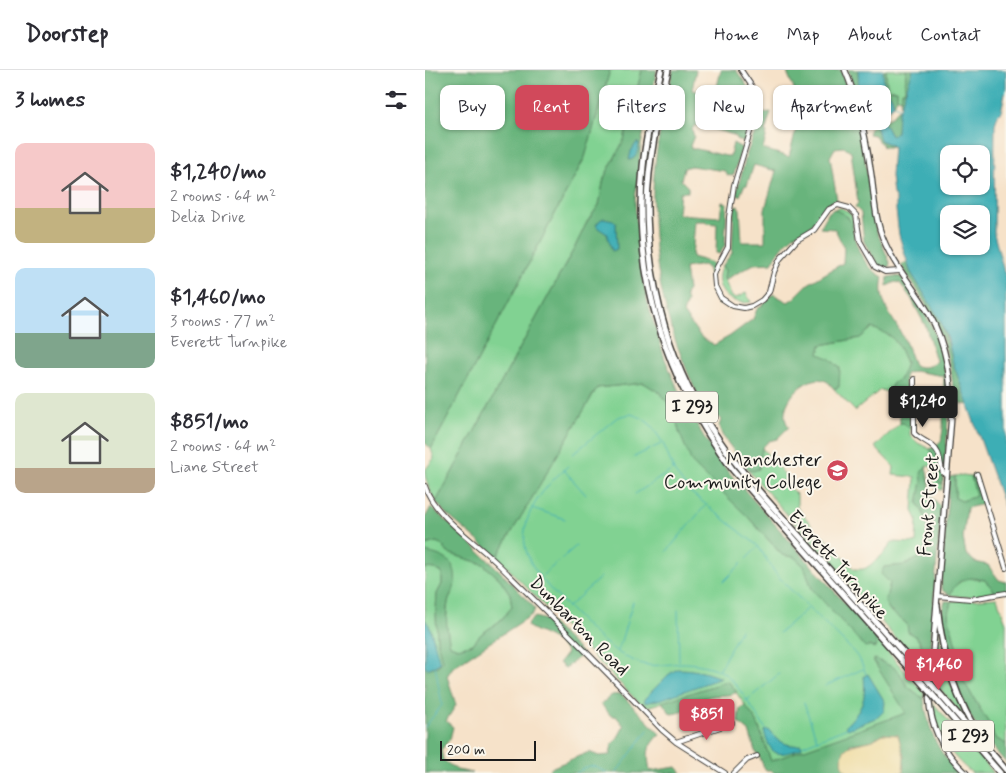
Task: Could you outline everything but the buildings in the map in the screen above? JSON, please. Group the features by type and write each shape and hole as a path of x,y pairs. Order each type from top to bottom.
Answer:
{"highway":[{"name":"Everett Turnpike","path":"661,70 645,146 641,191 641,221 651,295 658,324 673,366 703,427 733,470 1000,773"},
{"name":"Everett Turnpike","path":"667,70 650,160 648,220 650,250 657,294 666,331 677,362 702,414 736,464 1006,770"},
{"path":"937,605 941,639 952,682 971,724 986,746"}],"main road":[{"name":"Front Street","path":"845,70 863,129 878,223 886,244 900,270 930,316 942,343 951,380 947,474 929,699 930,714 942,746 966,773"}],"street":[{"path":"741,70 755,92 757,109 734,185 729,217 727,251 714,275 715,286 721,298 733,306 744,308 762,300 769,292 774,272 780,259 797,240 814,230 829,209 837,205 846,206 854,212 857,218 859,238 875,267 885,272 900,270"},
{"path":"914,379 914,433 920,439 936,448 941,469 947,474"},
{"path":"977,474 1006,568"},
{"name":"Dunbarton Road","path":"425,486 432,502 442,514 498,564 662,730 676,742 725,773"},
{"path":"937,596 971,599 1006,593"},
{"path":"676,742 732,723"},
{"path":"734,773 747,760 757,756"}],"green space":[{"path":"425,70 610,70 606,85 599,85 599,108 585,157 431,449 425,443"},
{"path":"610,70 642,70 638,85 606,85"},
{"path":"642,70 657,70 654,85 638,85"},
{"path":"673,70 696,70 692,90 695,91 695,126 692,130 694,136 690,146 692,149 730,156 733,143 742,148 734,174 731,176 727,175 725,171 691,166 684,168 681,180 688,187 688,192 680,192 678,214 720,217 722,202 727,203 725,245 720,254 716,253 717,224 695,221 692,257 714,265 712,273 709,274 704,265 685,268 688,290 685,294 687,302 683,313 701,337 714,345 753,319 757,309 773,294 788,302 808,284 843,263 844,248 835,229 820,228 829,212 834,209 844,214 851,222 862,256 873,270 883,277 882,295 884,302 904,339 914,365 926,367 936,361 926,327 911,298 900,283 895,282 887,286 888,277 901,277 933,329 940,348 947,386 948,406 943,484 939,483 934,457 930,449 941,442 944,376 914,371 905,374 905,384 910,393 910,429 904,423 900,423 900,398 888,392 893,383 900,379 906,363 894,340 872,328 860,338 821,345 819,354 829,358 840,368 839,387 834,389 827,382 818,379 810,381 794,393 785,410 785,419 789,427 777,439 769,441 762,448 759,469 753,471 747,469 722,435 719,426 721,420 714,412 709,411 700,399 673,334 660,284 656,258 653,206 656,156 660,130 685,130 685,85 670,85"},
{"path":"721,70 736,70 746,85 717,85"},
{"path":"786,70 841,70 846,85 792,85"},
{"path":"848,70 858,70 859,85 853,85"},
{"path":"883,70 886,70 887,85 884,85"},
{"path":"886,70 906,70 905,91 902,91 901,99 897,98 897,90 891,89 891,85 887,85"},
{"path":"906,70 913,70 902,106 900,104 902,91 905,91"},
{"path":"891,89 897,90 897,98 894,105"},
{"path":"599,108 599,130 627,130 624,140 604,178 599,205 587,222 436,502 425,475 434,458 431,449 585,157"},
{"path":"898,109 900,110 897,132 891,136 888,130 891,130 891,117"},
{"path":"771,112 765,132 767,133 763,149 789,157 796,130 860,130 875,227 890,263 889,267 882,268 878,265 864,242 861,213 855,207 858,203 851,151 844,147 835,148 830,157 837,200 825,207 810,227 788,241 772,263 754,264 728,278 726,281 724,279 725,270 722,266 732,253 734,207 738,206 740,209 742,242 765,242 765,209 776,171 754,165 747,185 744,186 740,196 736,195 746,156 756,130 763,130 763,113"},
{"path":"627,130 644,130 635,201 640,264 648,304 665,359 682,398 704,437 726,469 875,637 877,646 875,648 865,647 812,589 804,566 794,557 782,555 748,517 692,463 679,432 675,412 660,393 644,383 597,388 497,557 445,513 436,502 587,222 599,205 604,178 624,140"},
{"path":"716,130 748,130 744,142 736,139 734,135"},
{"path":"869,130 878,130 880,140 893,147 883,147 875,135 868,134"},
{"path":"841,208 851,215 853,228 848,217 834,209"},
{"path":"907,262 910,271 940,320 968,405 954,402 945,346 931,314 901,265"},
{"path":"722,266 725,270 724,279 732,297 736,298 746,293 751,302 743,303 736,301 724,294 719,281"},
{"path":"872,328 894,340 906,363 900,379 893,383 888,392 880,390 855,411 834,389 839,387 819,354 821,345 860,338"},
{"path":"644,383 660,393 675,412 679,432 748,517 782,555 794,557 805,566 812,589 874,640 875,637 924,693 924,699 907,686 899,672 893,667 873,660 907,713 771,761 757,722 728,681 644,708 497,557 597,388"},
{"path":"900,423 904,423 910,429 910,435 918,443 930,449 935,456 936,476 939,483 943,484 942,490 936,489 931,466 926,466 918,503 927,522 923,556 905,565 884,567 890,583 885,602 891,611 907,624 920,643 923,649 921,667 747,469 753,471 759,468 762,448 786,476 783,481 797,495 797,507 819,534 824,536 854,569 865,569 888,549 892,542 916,543 917,519 913,511 915,477 893,475 894,467 875,447"},
{"path":"926,466 932,497 941,507 928,674 921,667 922,646 920,642 908,632 907,624 892,612 885,602 890,583 881,574 884,567 905,565 923,556 927,541 927,521 918,503 922,481 921,472"},
{"path":"976,475 984,504 967,508 963,538 966,554 975,562 988,565 999,580 1006,582 1006,591 996,593 985,580 973,578 960,582 950,595 941,588 949,477 955,476 955,498 962,501 976,496 971,476"},
{"path":"955,476 971,476 976,496 962,501 955,498"},
{"path":"431,507 497,568 535,608 533,614 453,667 447,676 456,705 446,721 453,727 450,739 441,750 443,760 457,770 473,773 425,773 425,667 438,666 442,661 437,640 436,610 437,594 442,584 442,573 435,569 425,568 425,552 450,562 455,572 454,588 448,600 447,613 450,645 458,648 473,644 480,635 501,620 512,607 510,594 500,579 483,564 448,553 441,544 436,542 425,545 425,518"},
{"path":"436,542 442,544 448,553 483,564 500,579 510,594 512,607 501,620 480,635 473,644 458,648 450,645 446,625 448,601 454,588 455,573 425,552 425,545"},
{"path":"425,568 435,569 442,573 442,584 437,594 436,610 437,640 442,661 439,666 428,669 425,667"},
{"path":"966,578 985,580 996,593 965,597 950,595 953,587"},
{"path":"997,598 1006,623 1006,744 995,738 988,722 961,677 957,649 948,615 951,601"},
{"path":"945,601 951,601 948,615 957,649 961,677 988,722 995,738 1006,744 1006,763 973,721 961,696 944,643 942,612"},
{"path":"535,617 549,621 581,652 581,656 565,668 559,663 567,653 555,640 527,626"},
{"path":"937,625 948,678 965,715 963,716 934,682"},
{"path":"875,659 893,667 899,672 907,686 924,699 928,721 935,740 946,758 962,773 903,773 904,757 898,735 883,734 871,741 850,744 843,767 849,773 774,773 771,770 765,770 755,751 749,731 738,722 740,708 745,705 757,722 771,761 906,713 873,660"},
{"path":"728,681 737,692 708,697 676,713 671,714 662,702"},
{"path":"621,694 660,734 650,747 648,759 650,771 677,767 682,773 546,773 553,767 589,752 599,756 610,755 612,744 624,726 616,716 611,716 601,704 612,695"},
{"path":"933,703 994,773 972,773 956,759 940,733 934,714"}],"sand":[{"path":"883,734 898,735 904,757 903,773 849,773 843,768 843,754 848,747 873,740"}],"water":[{"path":"858,70 883,70 884,85 859,85"},
{"path":"913,70 1006,70 1006,88 1001,112 995,124 994,234 1006,279 1006,512 953,363 948,340 940,320 910,271 899,235 896,199 893,194 891,176 893,146 880,140 878,130 888,130 891,136 897,132 898,113"},
{"path":"891,96 892,97 894,105 891,108"},
{"path":"637,142 639,144 637,154 629,160 631,151"},
{"path":"604,218 613,220 616,223 617,249 612,251 607,234 596,225"},
{"path":"425,619 430,627 440,663 428,669 425,667"},
{"path":"677,669 699,671 721,678 662,699 645,703 644,699 668,675"},
{"path":"868,674 885,702 884,711 878,717 848,729 845,726 862,704 864,698 864,676"},
{"path":"769,730 783,742 791,745 801,745 802,748 782,754 773,751 764,731"}],"waterway":[{"path":"894,105 901,108"},
{"path":"573,454 615,419 631,414 642,418 651,425 663,443 675,473 689,491 758,546 785,584 851,649 860,660 866,674"},
{"path":"634,457 663,443"},
{"path":"568,466 539,496 527,521 525,547 530,561 538,574 594,633 629,659 649,665 697,664 724,673 741,691 767,731"},
{"path":"635,494 674,469"},
{"path":"564,470 586,495"},
{"path":"667,551 705,506"},
{"path":"532,508 565,519"},
{"path":"543,575 576,546"},
{"path":"723,582 758,547"},
{"path":"568,607 601,577"},
{"path":"618,651 633,602"},
{"path":"779,633 809,607"},
{"path":"678,610 679,661"},
{"path":"719,670 741,629"},
{"path":"425,727 442,705 435,665"},
{"path":"825,686 863,669"},
{"path":"746,701 779,674"},
{"path":"804,703 817,740"},
{"path":"802,746 847,728"},
{"path":"616,773 648,730"},
{"path":"576,773 594,766 607,773"}],"place":[{"name":"Manchester Community College","path":"838,471"}]}
